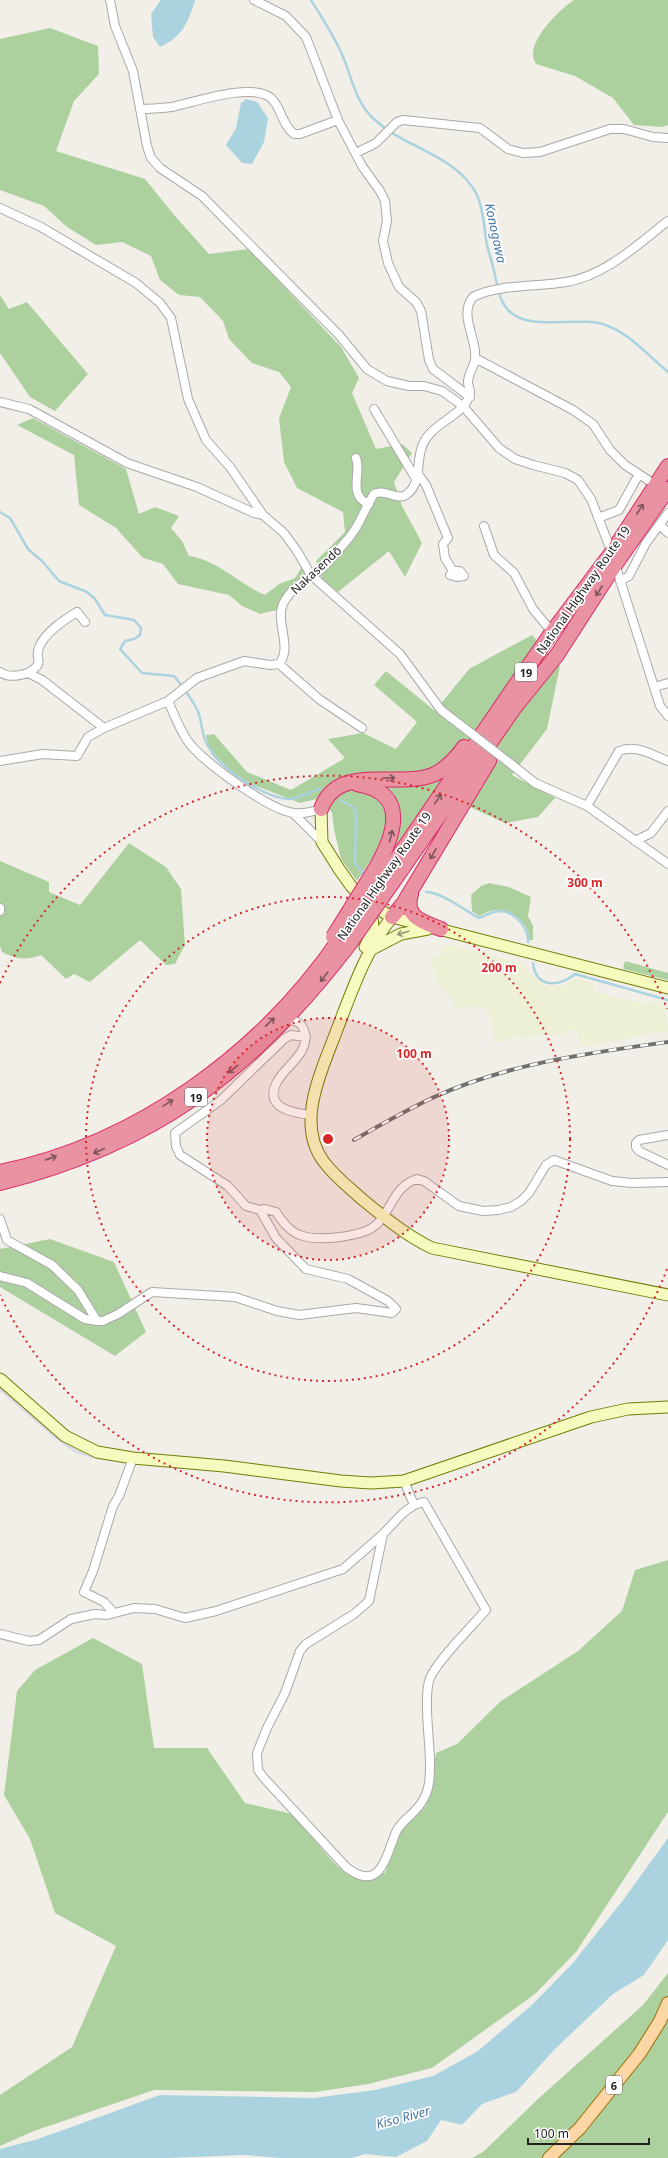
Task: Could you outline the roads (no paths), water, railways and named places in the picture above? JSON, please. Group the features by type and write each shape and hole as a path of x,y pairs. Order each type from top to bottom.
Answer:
{"highway":[{"name":"National Highway Route 19","path":"384,877 557,655 668,466"},
{"name":"National Highway Route 19","path":"0,1182 51,1169 89,1155 140,1132 208,1089 236,1067 287,1020 552,632 614,558 668,489"},
{"name":"19","path":"392,917 413,888 497,747 557,655"},
{"name":"19","path":"351,783 376,778 424,777 444,768 456,758 499,697 532,663"},
{"name":"19","path":"340,941 384,877 394,812 381,792 365,785 351,783"},
{"path":"321,809 327,796 336,787 351,783"},
{"path":"413,888 409,903 410,911 418,919 441,929"},
{"name":"National Highway Route 19","path":"0,1172 42,1161 98,1140 118,1131 166,1104 199,1083 229,1059 294,998 340,941"}],"main road":[{"name":"6","path":"549,2158 580,2128 640,2053 660,2021 668,2003"}],"street":[{"path":"110,0 115,26 133,71 142,109 147,146 151,158 160,168 202,196 339,335 367,370 387,382 434,388 442,391 463,406 499,448 515,459 533,466 566,473 578,480 588,493 614,558 660,706 668,716"},
{"path":"254,0 286,16 306,37 338,120 356,153 380,191 384,201 387,221 383,241 388,263 399,287 416,302 421,311 428,360 433,369 470,397"},
{"path":"142,109 170,107 235,93 255,92 266,94 272,99 286,125 294,134 300,134 338,120"},
{"path":"356,153 376,143 397,122 403,120 480,128 508,149 523,154 540,152 610,129 624,129 653,137 668,138"},
{"path":"0,208 41,227 136,283 160,303 171,318 188,399 200,431 213,450 230,467 263,514 284,533 297,551 310,575 400,654 441,710 535,783 587,806 668,864"},
{"path":"470,397 469,375 475,358 467,312 468,306 473,297 492,291 566,282 593,273 637,245 668,221"},
{"path":"475,358 573,410 593,424 610,450 625,465 648,480"},
{"name":"Nakasendō","path":"279,664 284,650 283,604 291,592 310,575 319,570 348,539 361,522 372,497 378,492 405,496 413,487 417,477 420,452 427,436 463,406 470,397"},
{"path":"0,402 30,409 127,464 197,487 254,512 263,514"},
{"path":"374,409 417,477 426,485 448,538 443,544 445,558 453,571 460,571 464,576 457,578 450,576"},
{"path":"356,458 359,467 356,487 360,498 369,504"},
{"path":"598,518 619,510 640,474"},
{"path":"620,581 629,576 646,543 668,513"},
{"path":"660,525 668,533"},
{"path":"484,526 494,555 514,573 533,609 552,632"},
{"path":"0,672 10,676 21,676 28,673 38,667 40,661 38,654 40,645 60,622 77,612 85,622"},
{"path":"0,761 43,754 77,756 86,739 104,728 168,701 197,678 244,661 270,665 279,664 319,699 362,728"},
{"path":"28,673 42,680 104,728"},
{"path":"654,687 668,683"},
{"path":"168,701 186,740 198,753 244,790 293,813 322,842 348,881 366,902 392,917 668,988"},
{"path":"587,806 619,751 627,748 636,748 668,761"},
{"path":"293,813 306,813 321,809 322,842"},
{"path":"635,841 651,833 668,811"},
{"path":"348,881 352,894 373,918 372,933 363,953 364,961"},
{"path":"392,917 364,961 319,1080 310,1115 313,1140 323,1162 337,1177 384,1217 415,1240 432,1248 668,1295"},
{"path":"370,951 380,944 401,934 422,929 441,929"},
{"path":"287,1020 296,1021 301,1024 306,1037 304,1047 276,1083 274,1094 276,1102 282,1109 291,1113 310,1115"},
{"path":"306,1037 291,1035 284,1039 221,1100 175,1133 176,1146 180,1155 228,1186 246,1206 276,1212 282,1222 291,1230 309,1238 351,1235 366,1231 376,1225 384,1217 393,1198 402,1187 417,1180 424,1181 459,1206 483,1211 511,1207 528,1193 546,1165 554,1160 612,1181 632,1183 668,1182"},
{"path":"668,1135 639,1140 636,1143 636,1147 639,1151 668,1165"},
{"path":"0,1276 27,1283 85,1319 97,1321 103,1321 118,1314 152,1292 235,1297 277,1311 299,1315 356,1308 373,1309 390,1313 395,1312 395,1307 388,1301 348,1279 306,1269 276,1238 260,1210"},
{"path":"0,1219 3,1233 9,1243 52,1265 78,1290 97,1321"},
{"path":"0,1379 65,1436 82,1446 97,1452 133,1458 224,1466 341,1481 377,1483 404,1481 591,1417 628,1409 668,1407"},
{"path":"114,1613 104,1602 84,1592 93,1571 113,1506 119,1496 133,1458"},
{"path":"404,1481 414,1505"},
{"path":"0,1634 29,1641 39,1640 72,1619 114,1613 134,1608 155,1609 185,1618 216,1611 343,1569 383,1534 403,1513 414,1505 424,1502 486,1610 442,1661 429,1679 430,1761 429,1781 425,1797 419,1807 402,1823 396,1831 379,1872 372,1876 363,1876 346,1867 263,1777 258,1770 257,1753 267,1728 285,1693 297,1658 306,1644 354,1614 369,1601 383,1534"}],"water":[{"path":"161,0 195,0 190,16 179,34 174,39 160,47 153,37 151,14"},
{"path":"246,99 257,102 268,118 264,142 252,164 242,163 226,145 236,128 241,103"},
{"name":"Kiso River","path":"668,1838 668,1940 644,1975 613,1994 554,2050 516,2092 482,2104 462,2125 441,2120 427,2141 396,2157 365,2154 352,2158 280,2158 245,2155 166,2158 0,2158 0,2149 38,2139 160,2095 314,2098 375,2090 433,2076 478,2051 533,2004 572,1964 624,1899"}],"waterway":[{"name":"Konogawa","path":"311,0 337,44 357,95 367,112 386,129 444,161 457,170 468,181 477,195 484,220 487,245 499,293 509,311 530,321 584,322 608,326 625,335 668,372"},
{"path":"0,512 10,518 28,549 42,561 59,581 87,592 95,599 105,615 134,620 141,628 140,635 134,639 125,641 120,649 142,673 174,676 197,710 204,737 212,753 230,771 254,787 278,797 292,799 320,789"},
{"path":"340,800 353,807 356,813 355,863 365,876"},
{"path":"426,892 445,898 479,918 498,911 512,914 524,927 528,937 528,942"},
{"path":"533,963 539,978 549,983 562,981 575,974 668,1000"}],"railway":[{"path":"354,1140 432,1098 489,1076 548,1061 668,1042"}]}
